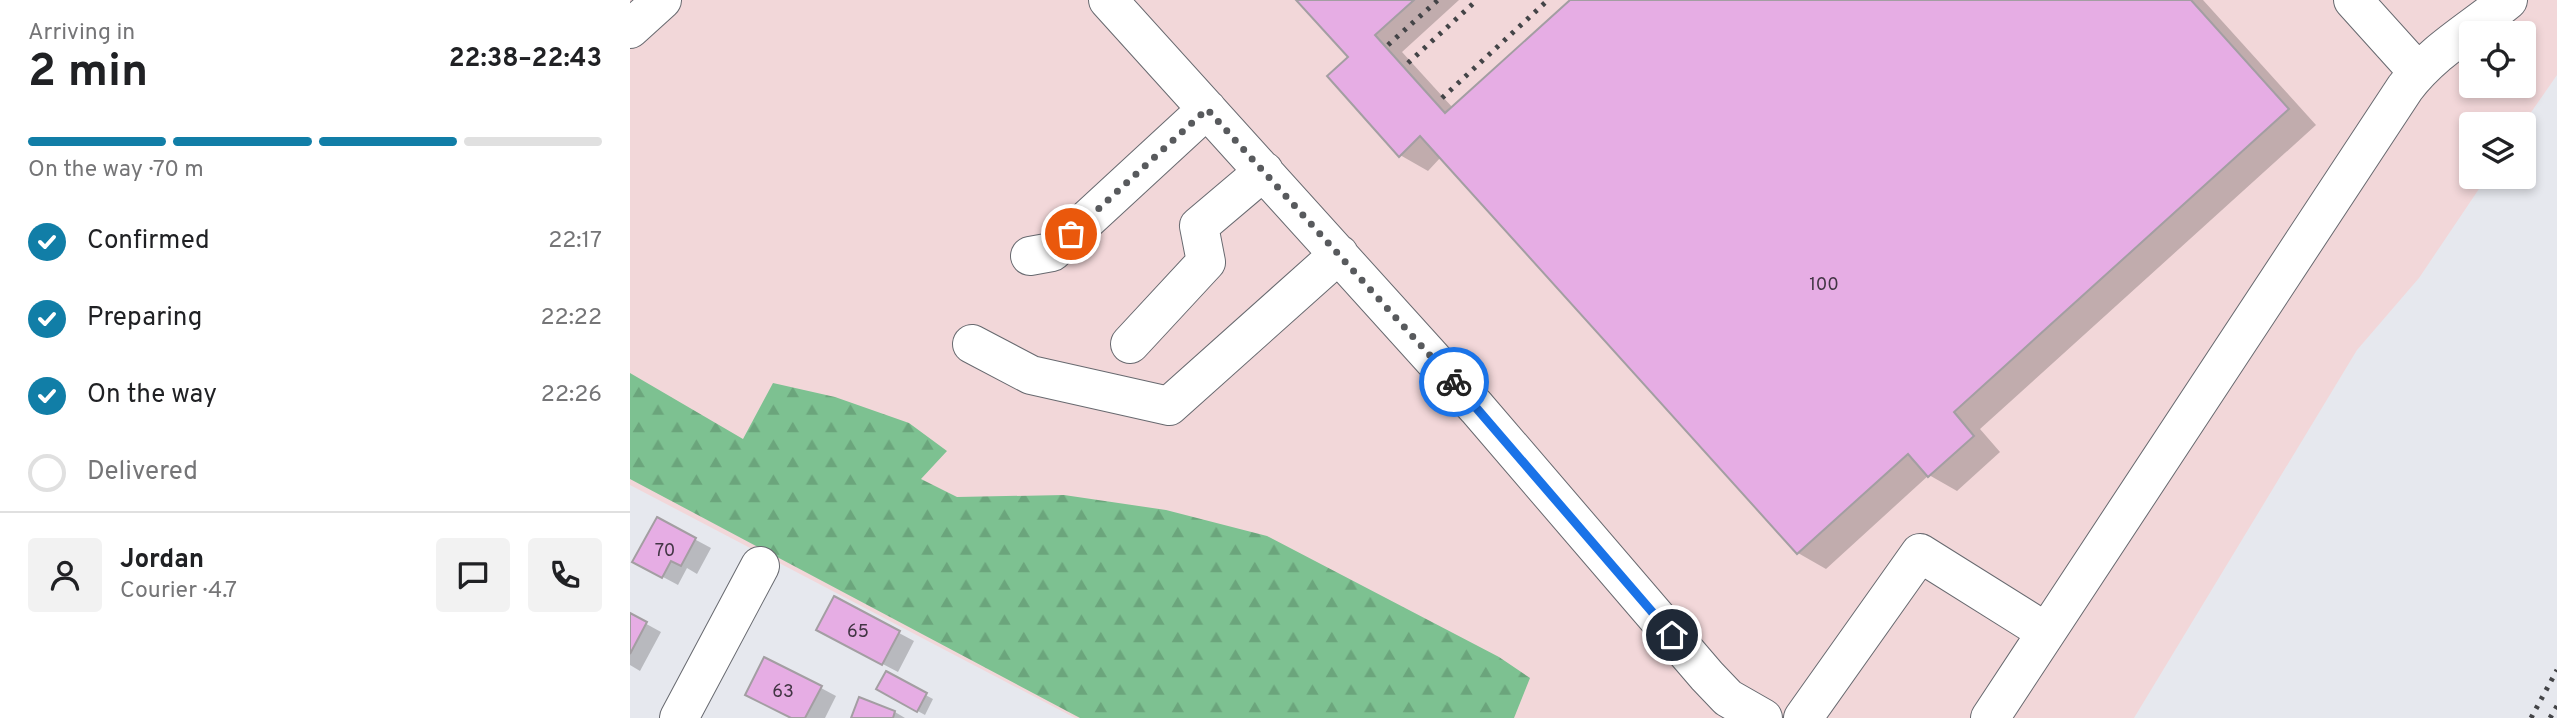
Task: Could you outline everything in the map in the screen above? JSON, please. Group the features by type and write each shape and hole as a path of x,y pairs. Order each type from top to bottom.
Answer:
{"street":[{"path":"630,29 663,0"},
{"path":"1108,0 1477,408 1722,708 1763,718"},
{"path":"2353,0 2417,71"},
{"path":"1990,718 2417,71 2494,4"},
{"path":"1030,256 1052,252 1207,109"},
{"path":"1130,344 1206,262 1199,226 1264,171"},
{"path":"972,344 1031,376 1169,406 1339,254"},
{"path":"1803,718 1920,553 2046,632"},
{"path":"679,718 760,566"}],"shaded area":[{"path":"630,0 2557,0 2557,75 2531,112 2459,112 2459,189 2479,189 2419,278 2357,350 2134,718 1075,718 630,485"}],"green space":[{"path":"630,373 743,439 773,383 835,397 909,423 947,451 921,479 957,497 1064,495 1166,510 1267,536 1499,657 1530,678 1514,718 1080,718 630,479"}],"building":[{"path":"1296,0 1414,0 1375,35 1445,113 1570,0 2191,0 2289,109 1954,412 1974,436 1928,477 1908,454 1797,554 1420,136 1399,157 1327,76 1348,57"},
{"path":"657,517 696,538 681,566 671,561 662,578 632,562"},
{"path":"834,596 900,631 882,665 816,630"},
{"path":"630,613 647,622 630,654"},
{"path":"764,657 822,686 805,718 791,718 745,695"},
{"path":"886,671 927,693 917,712 876,689"},
{"path":"859,697 895,711 893,718 851,718"}],"railway":[{"path":"1388,45 1438,0"},
{"path":"1408,63 1477,0"},
{"path":"1442,98 1548,0"},
{"path":"2531,718 2557,670"},
{"path":"2550,718 2557,706"}],"way so far":[{"path":"1071,234 1207,109 1454,382"}],"route":[{"path":"1454,382 1672,635"}]}
